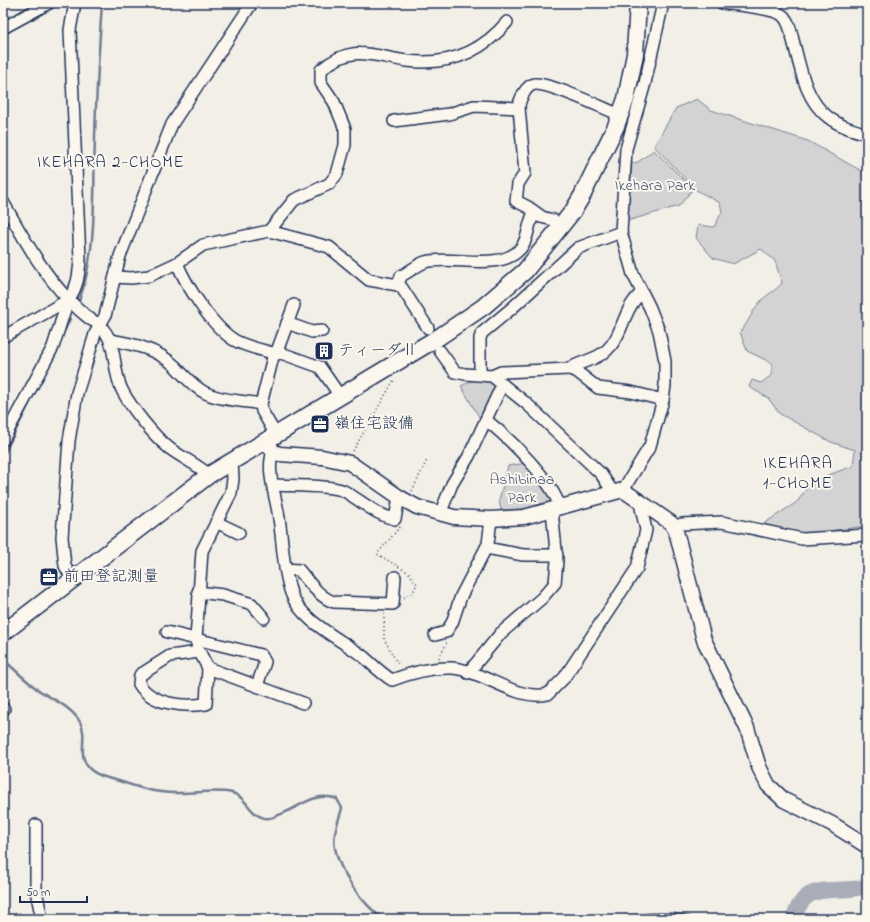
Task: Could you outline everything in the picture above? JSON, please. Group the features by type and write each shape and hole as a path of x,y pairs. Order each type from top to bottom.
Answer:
{"highway":[{"path":"3,633 209,475 232,461 272,442 340,396 439,337 483,307 525,271 562,225 582,196 620,115 638,82 635,54 638,3"}],"main road":[{"path":"272,442 289,456 322,456 347,462 416,507 440,514 491,520 524,517 618,491 640,503 674,527 679,541 704,640 747,728 761,771 768,785 784,800 832,824 867,846"}],"street":[{"path":"3,28 49,3"},
{"path":"3,440 52,347 68,300 75,291 78,282 80,259 70,30 75,3"},
{"path":"73,580 66,571 62,552 68,453 77,393 99,324 105,316 120,256 172,124 252,3"},
{"path":"440,352 455,372 492,376 527,404 618,491 650,446 666,385 665,360 658,330 633,274 621,232 626,150 638,82 663,3"},
{"path":"722,3 772,11 784,16 790,29 808,92 826,116 837,123 867,134"},
{"path":"270,231 294,200 329,184 337,174 345,145 345,129 334,102 321,82 321,70 332,60 345,55 371,53 408,61 435,61 457,57 481,47 495,37 507,22"},
{"path":"562,225 542,216 516,201 518,184 526,174 518,108 519,101 531,85 536,84 561,90 620,115"},
{"path":"394,121 449,114 474,106 518,108"},
{"path":"3,202 7,218 50,279 68,300 88,318 99,324 110,340 114,351 117,376 123,393 132,406 168,448 201,468 209,475"},
{"path":"398,285 401,276 424,262 455,260 500,261 510,258 521,248 533,215 542,216"},
{"path":"116,276 131,278 149,276 177,263 203,245 270,231 329,247 369,280 398,285 402,288 428,328"},
{"path":"480,374 480,338 482,333 512,309 578,248 621,232"},
{"path":"177,263 197,298 223,330 235,340 275,353 281,353 320,367 340,396"},
{"path":"569,369 576,364 597,357 606,351 614,341 634,299 642,293"},
{"path":"3,337 68,300"},
{"path":"294,305 275,353 261,404 272,442 270,463 285,569 291,594 310,620 364,657 392,680 404,675 428,670 453,668 533,695 548,694 554,689 637,568 646,530 640,503"},
{"path":"287,322 312,332 322,331"},
{"path":"110,340 133,344 152,350 173,365 202,392 215,396 261,404"},
{"path":"492,376 501,372 569,369 576,371 598,388 631,392 663,400"},
{"path":"440,514 452,484 469,456 502,385"},
{"path":"468,673 469,669 501,633 522,617 550,590 557,575 556,509 558,500 528,460 486,420"},
{"path":"199,652 170,656 140,675 139,684 146,692 159,700 178,704 206,704 208,668 199,652 196,639 198,592 202,551 231,493 233,479 232,461"},
{"path":"274,486 322,488 343,491 367,508 395,519 403,499"},
{"path":"435,635 446,632 452,623 462,596 486,548 491,520"},
{"path":"216,522 239,533"},
{"path":"674,527 682,524 722,522 802,539 867,535"},
{"path":"486,548 523,555 557,555"},
{"path":"285,569 299,570 319,592 329,601 334,602 393,604 395,577"},
{"path":"198,592 224,595 252,604 264,618"},
{"path":"168,632 261,655 266,662 257,686"},
{"path":"208,668 303,703"},
{"path":"36,825 36,891 42,919"}],"path":[{"path":"347,462 394,380"},
{"path":"403,499 427,460"},
{"path":"428,670 428,667 439,658 452,632 452,623"}],"green space":[{"path":"697,99 711,110 808,141 867,174 867,526 805,534 763,524 797,502 812,481 853,466 855,450 831,442 780,414 768,398 749,387 752,380 761,383 772,375 772,363 747,351 740,332 757,305 782,283 775,261 761,249 733,264 713,258 696,238 698,225 714,227 722,212 720,203 696,190 654,146 676,108"},
{"name":"Ikehara Park","path":"654,150 693,189 679,206 627,221 632,163 638,162"},
{"path":"484,378 498,385 482,422 461,386 473,380"},
{"name":"Ashibinaa Park","path":"526,463 550,493 553,502 523,509 501,510 499,500 508,466"}],"waterway":[{"path":"79,301 85,281 92,240 96,104 102,3"},
{"path":"62,336 70,319"},
{"path":"3,456 30,402"},
{"path":"3,659 33,686 66,707 76,716 82,728 83,753 86,765 101,776 160,792 182,793 218,791 232,793 241,798 259,816 266,818 272,818 313,799 321,797 337,799 342,808 334,838 338,858 353,887 367,905 383,919"},
{"path":"794,919 799,906 806,898 814,893 823,890 856,889 867,886"},
{"path":"600,919 661,913 684,915 694,919"}],"place":[{"name":"ティーダⅡ","path":"324,351"},
{"name":"嶺住宅設備","path":"320,424"},
{"name":"前田登記測量","path":"49,577"}],"district":[{"name":"IKEHARA 2-CHOME","path":"111,162"},
{"name":"IKEHARA 1-CHOME","path":"798,473"}]}
